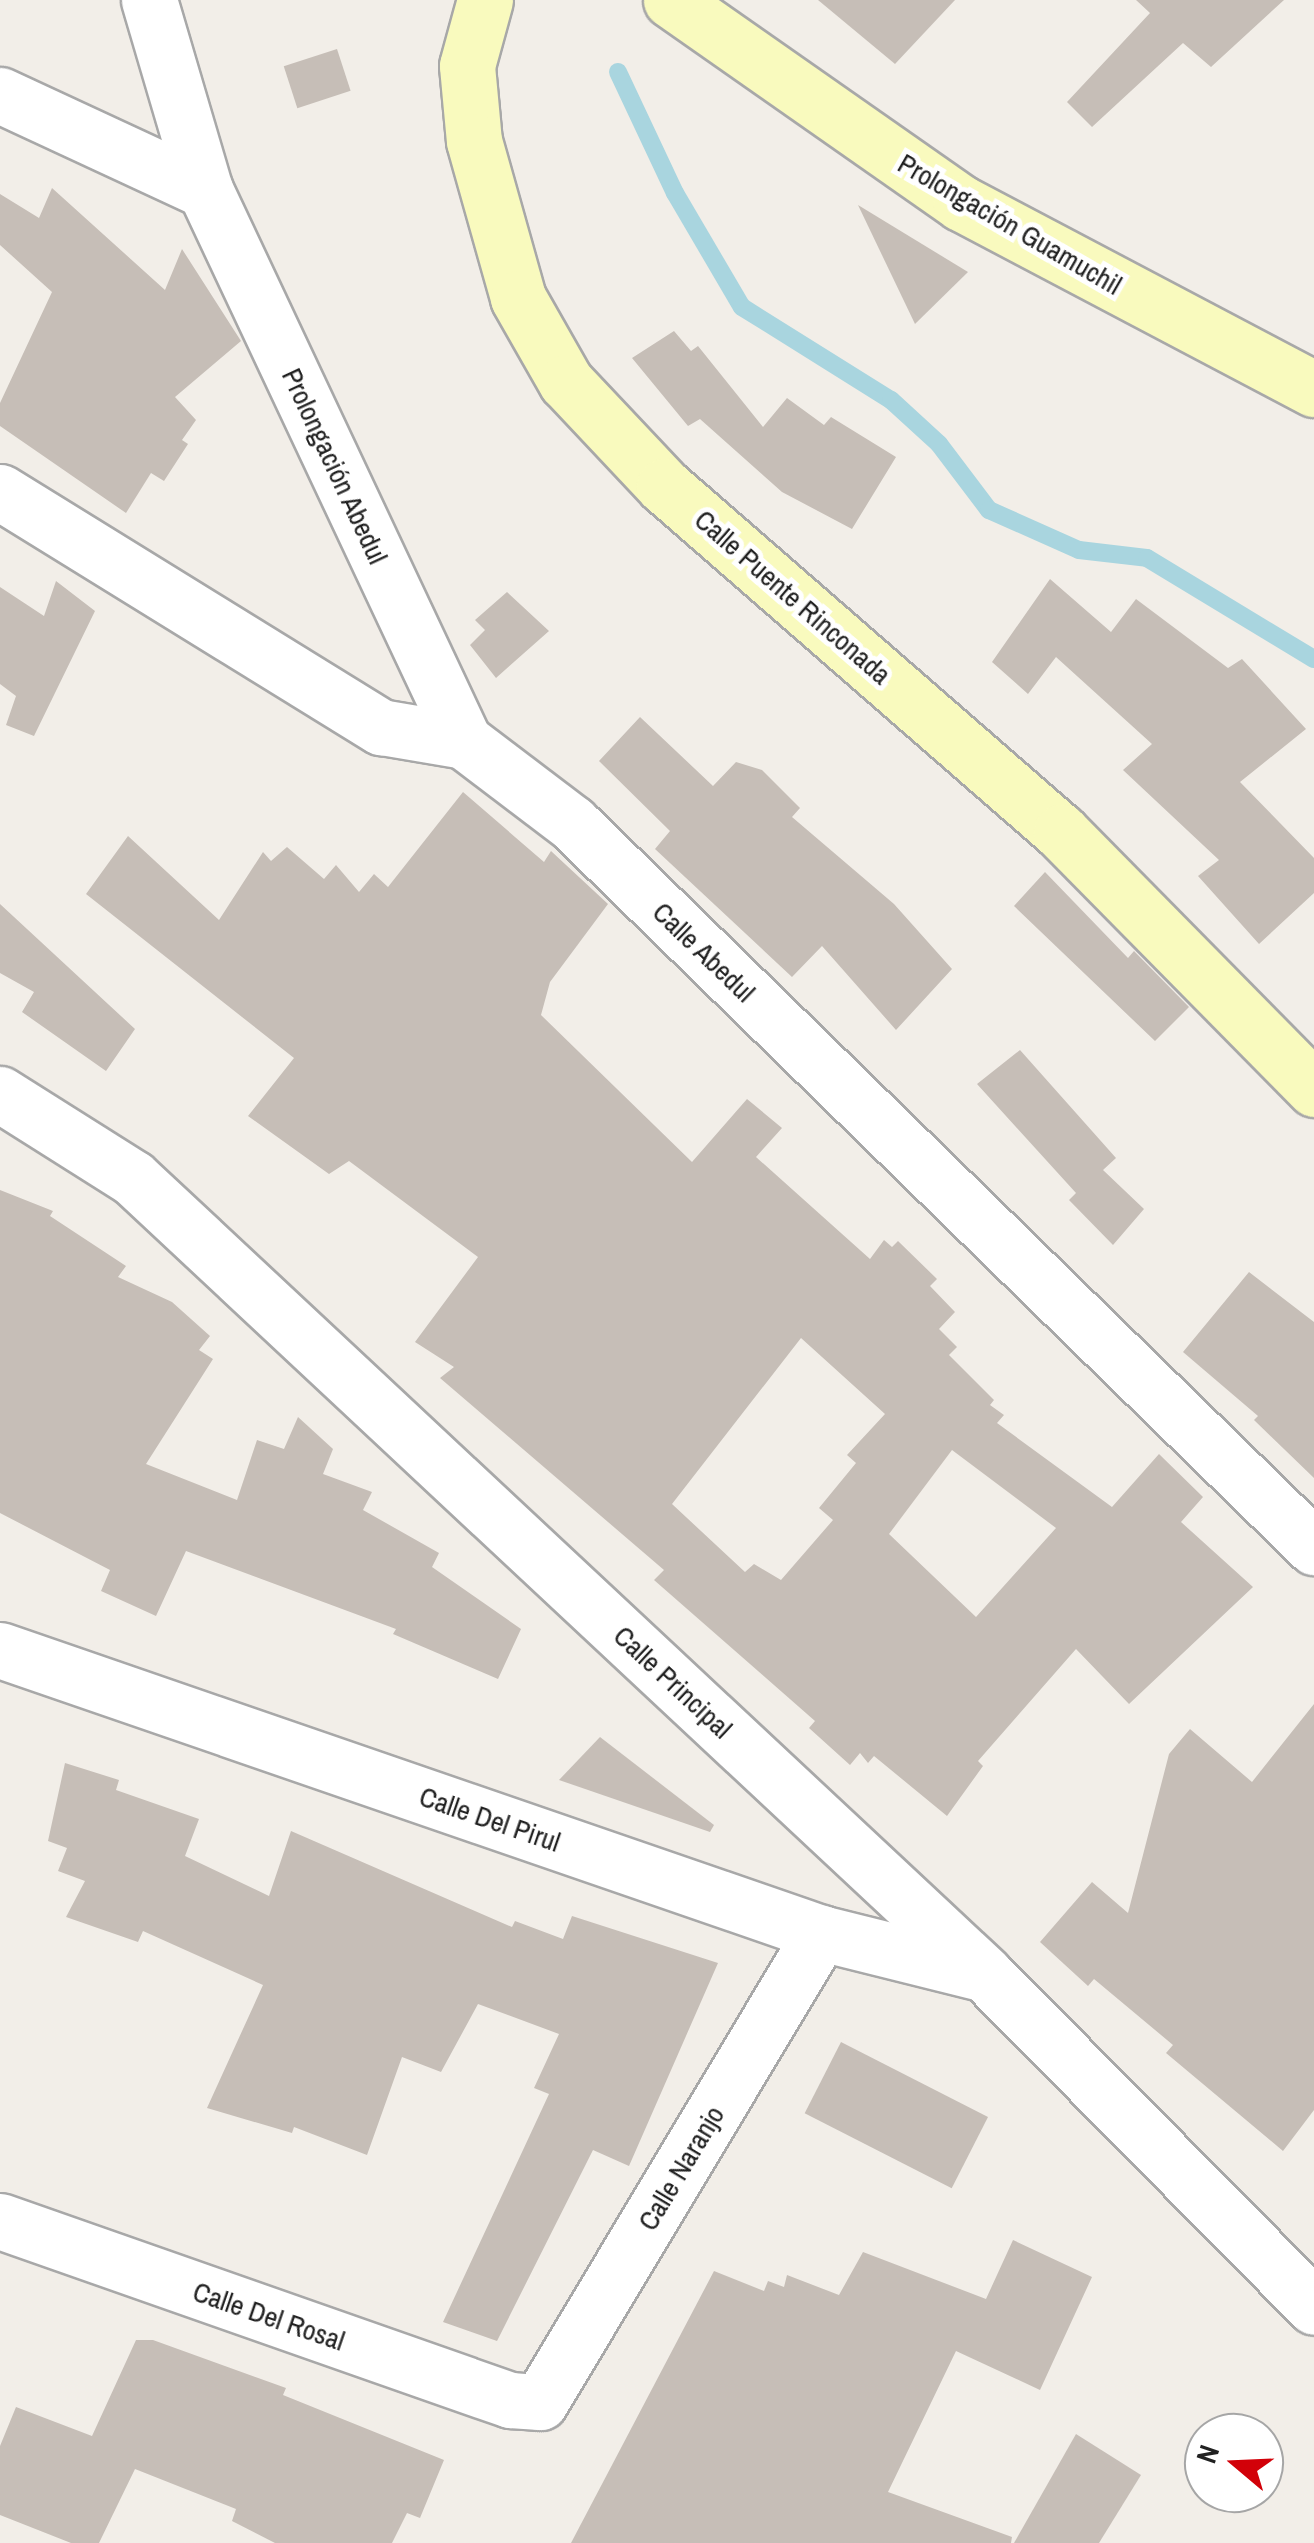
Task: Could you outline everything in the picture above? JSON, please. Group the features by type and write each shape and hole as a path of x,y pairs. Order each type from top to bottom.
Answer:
{"street":[{"name":"Prolongación Abedul","path":"149,0 206,190 464,741"},
{"name":"Calle Puente Rinconada","path":"486,0 467,66 474,141 518,298 566,382 664,486 1062,832 1314,1090"},
{"name":"Prolongación Guamuchil","path":"704,10 961,203 1314,390"},
{"path":"0,95 206,190"},
{"name":"Calle Abedul","path":"0,492 381,727 464,741 572,823 1314,1547"},
{"name":"Calle Principal","path":"0,1094 133,1178 985,1974 1314,2307"},
{"name":"Calle Del Pirul","path":"0,1650 820,1933 985,1974"},
{"name":"Calle Naranjo","path":"540,2402 820,1933"},
{"name":"Calle Del Rosal","path":"0,2221 510,2400 540,2402"}],"building":[{"path":"818,0 955,0 895,64"},
{"path":"1136,0 1284,0 1211,67 1183,43 1092,127 1067,102 1150,13"},
{"path":"337,49 351,91 297,108 284,66"},
{"path":"52,188 165,290 182,249 241,341 175,397 196,420 182,440 188,444 164,481 151,473 126,513 0,426 0,403 52,292 0,245 0,194 39,218"},
{"path":"858,205 968,272 915,324"},
{"path":"674,331 691,351 698,346 763,427 787,398 824,425 831,417 896,457 852,529 782,492 700,419 688,426 632,358"},
{"path":"1050,579 1111,632 1136,599 1228,668 1242,659 1306,729 1240,782 1314,858 1314,893 1259,944 1198,876 1219,860 1123,770 1152,744 1056,657 1028,694 992,662"},
{"path":"56,581 95,611 34,736 6,725 16,696 0,684 0,587 44,616"},
{"path":"507,592 549,631 496,678 470,645 485,630 475,620"},
{"path":"640,717 713,786 736,762 762,770 800,808 792,817 894,904 952,969 896,1030 822,946 792,977 655,849 670,831 599,761"},
{"path":"463,792 544,862 551,851 608,904 550,982 541,1015 692,1162 747,1099 782,1128 756,1157 870,1259 884,1240 892,1247 898,1241 937,1279 930,1286 955,1312 939,1329 957,1347 949,1355 994,1400 990,1405 1004,1415 997,1423 1112,1507 1159,1454 1203,1497 1181,1522 1253,1587 1129,1704 1076,1649 978,1761 983,1766 947,1816 874,1756 868,1763 860,1753 850,1765 809,1728 815,1721 654,1580 664,1570 440,1378 454,1367 415,1342 478,1257 349,1161 329,1174 248,1116 294,1058 86,894 128,836 219,920 263,852 271,861 287,847 324,879 336,865 359,892 374,874 388,887","holes":["801,1338 885,1414 847,1455 856,1463 819,1508 833,1520 781,1580 754,1564 745,1572 672,1504","952,1450 1056,1528 976,1617 889,1534"]},
{"path":"1045,872 1128,958 1134,951 1189,1007 1155,1041 1014,906"},
{"path":"0,904 135,1029 106,1071 22,1012 34,992 0,973"},
{"path":"1020,1050 1116,1158 1103,1170 1144,1209 1113,1245 1069,1200 1076,1193 977,1084"},
{"path":"0,1190 53,1211 50,1216 126,1266 118,1277 172,1302 210,1336 199,1350 213,1359 146,1464 237,1500 257,1440 284,1449 298,1417 333,1449 323,1474 372,1492 363,1510 439,1553 432,1567 521,1629 498,1679 393,1634 396,1629 186,1551 156,1616 101,1591 110,1570 0,1513"},
{"path":"1249,1272 1314,1322 1314,1478 1254,1420 1258,1416 1183,1352"},
{"path":"1314,1704 1314,2110 1283,2151 1166,2053 1173,2045 1094,1979 1088,1986 1040,1942 1092,1882 1128,1913 1169,1754 1190,1729 1252,1782"},
{"path":"600,1737 714,1825 710,1832 559,1780"},
{"path":"65,1763 119,1780 116,1790 199,1819 185,1856 269,1896 291,1831 512,1927 515,1921 563,1939 572,1916 718,1963 629,2166 593,2150 497,2341 443,2322 549,2094 534,2088 559,2034 478,2004 441,2072 402,2057 367,2155 294,2127 292,2133 207,2108 263,1985 143,1931 138,1942 66,1917 85,1881 58,1871 67,1848 48,1841"},
{"path":"841,2042 988,2117 952,2188 805,2113"},
{"path":"1013,2240 1092,2277 1040,2390 956,2351 888,2492 1012,2537 1011,2543 571,2543 714,2271 764,2291 768,2281 784,2287 787,2275 839,2295 863,2252 986,2299"},
{"path":"136,2340 153,2340 286,2388 283,2395 444,2460 420,2518 407,2513 392,2543 275,2543 232,2521 236,2509 135,2469 99,2543 71,2543 0,2515 0,2446 16,2407 92,2436"},
{"path":"1076,2434 1141,2475 1099,2543 1014,2543"}],"waterway":[{"path":"618,72 675,193 742,307 891,400 939,444 989,510 1079,550 1147,558 1314,659"}]}
